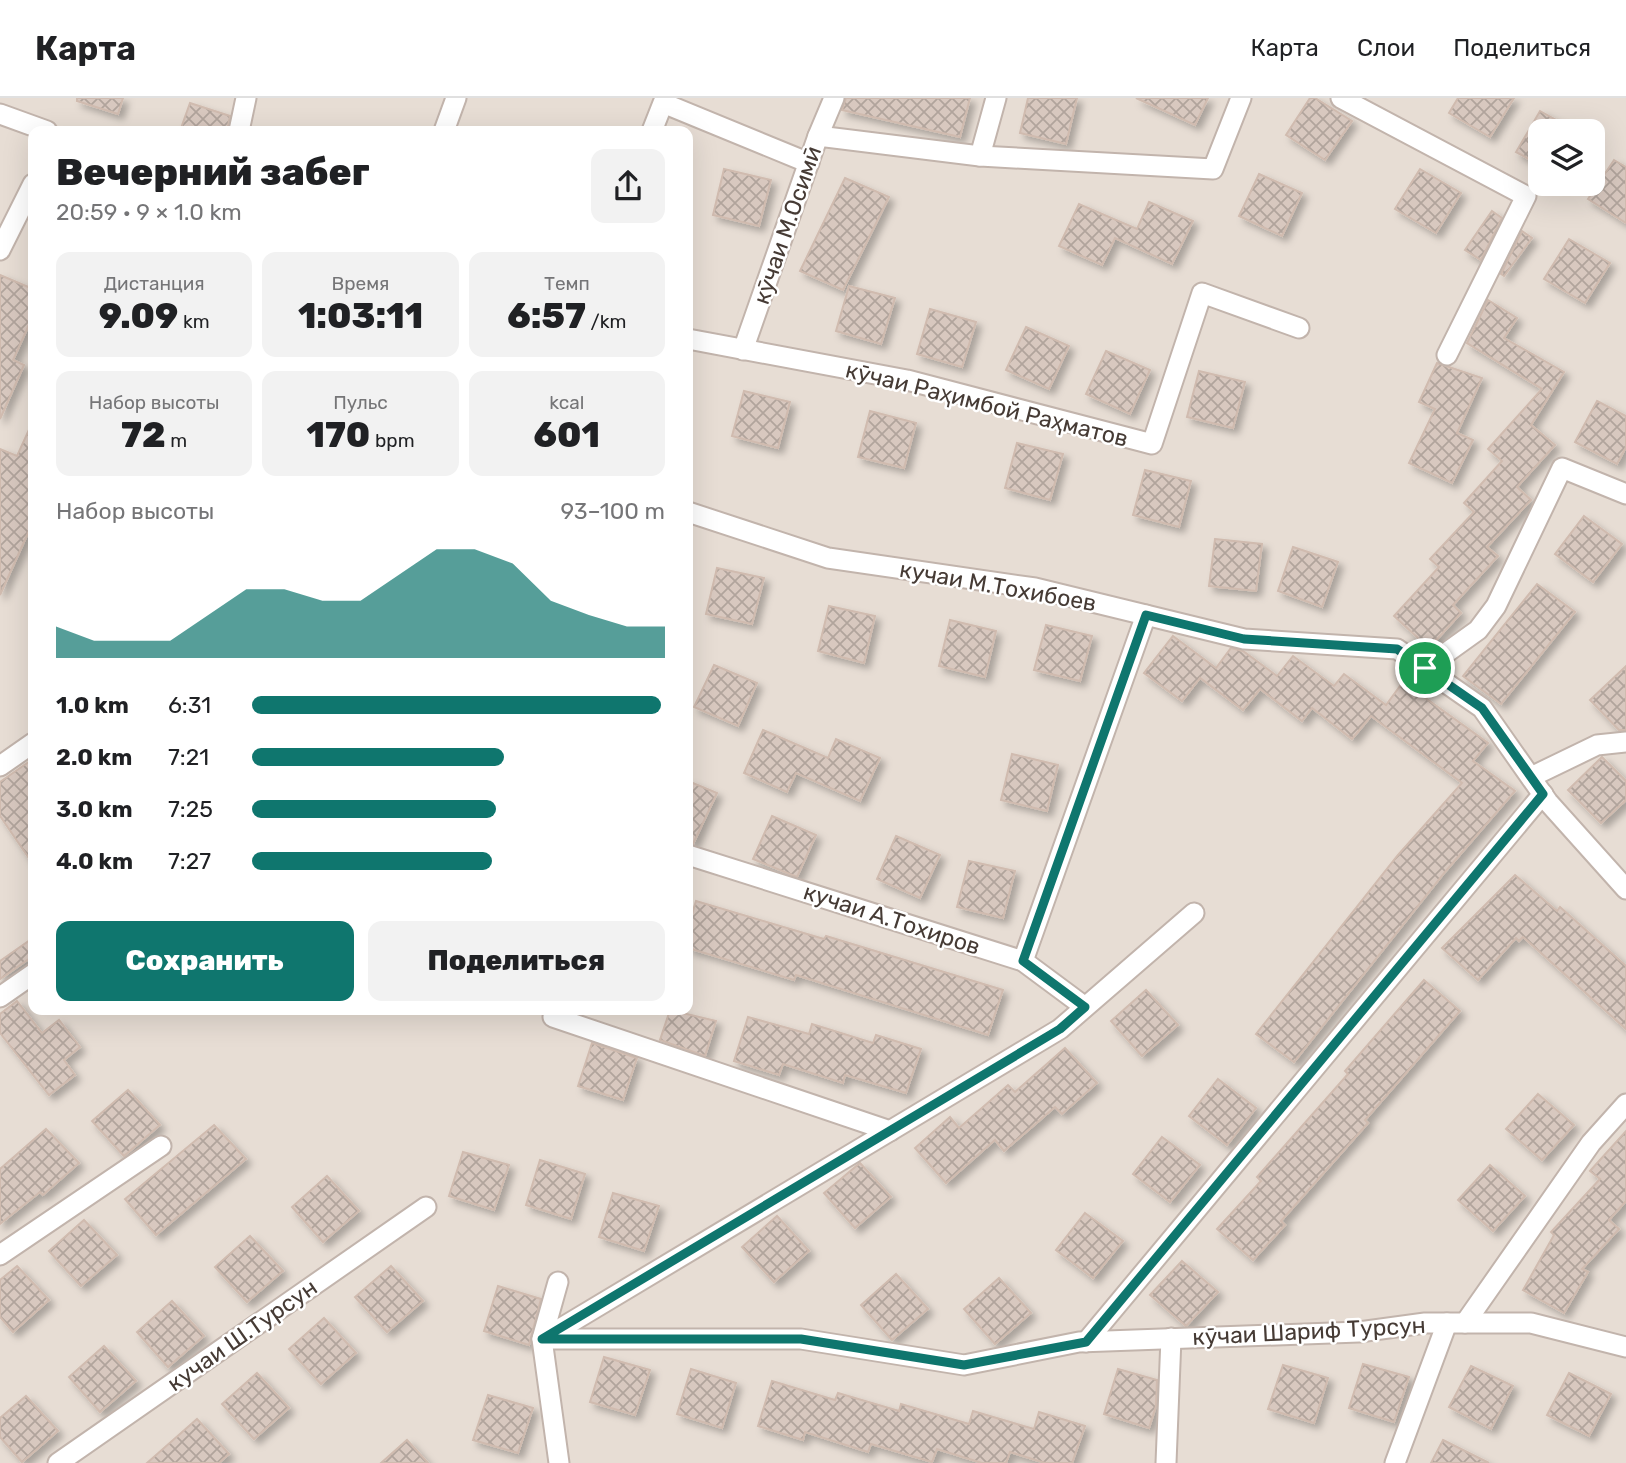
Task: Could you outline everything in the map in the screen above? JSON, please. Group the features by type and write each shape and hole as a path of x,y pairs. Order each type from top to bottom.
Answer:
{"street":[{"path":"240,126 246,98"},
{"path":"446,126 456,98"},
{"path":"818,136 834,98"},
{"path":"980,156 996,98"},
{"name":"кӯчаи М.Осимӣ","path":"743,350 818,136 980,156 1213,169 1241,98"},
{"path":"1341,98 1526,196 1447,355"},
{"path":"653,126 657,100 809,163"},
{"path":"0,114 33,126"},
{"path":"0,250 28,194"},
{"name":"кӯчаи Раҳимбой Раҳматов","path":"693,340 907,380 1152,444 1202,293 1299,328"},
{"path":"1425,668 1478,630 1496,606 1562,468 1626,494"},
{"name":"кучаи М.Тохибоев","path":"693,514 828,558 1035,588 1244,639 1397,649 1482,708 1543,794 1626,889"},
{"path":"1023,961 1146,615"},
{"path":"1531,777 1597,745 1626,742"},
{"path":"8,761 28,747"},
{"path":"1086,1342 1543,794"},
{"name":"кучаи А.Тохиров","path":"693,857 1023,961 1085,1007"},
{"path":"542,1339 1060,1029 1194,913"},
{"path":"0,997 28,977"},
{"path":"553,1017 890,1130"},
{"path":"1456,1324 1591,1143 1626,1104"},
{"path":"0,1255 161,1146"},
{"name":"кучаи Ш.Турсун","path":"58,1463 426,1207"},
{"path":"558,1283 542,1339 559,1463"},
{"name":"кӯчаи Шариф Турсун","path":"542,1339 801,1339 964,1365 1086,1342 1359,1332 1456,1324 1531,1323 1626,1348"},
{"name":"кӯчаи Шариф Турсун","path":"1395,1463 1456,1324"},
{"name":"кӯчаи Шариф Турсун","path":"1166,1463 1171,1338"}],"shaded area":[{"path":"0,98 1626,98 1626,1463 0,1463"}],"building":[{"path":"77,98 123,98 118,114 77,101"},
{"path":"846,98 970,98 960,137 842,110"},
{"path":"1028,98 1077,98 1066,144 1020,133"},
{"path":"1136,98 1208,98 1195,125"},
{"path":"1310,98 1315,98 1352,121 1325,160 1286,135"},
{"path":"1458,98 1514,98 1490,137 1449,113"},
{"path":"190,103 230,116 228,126 182,126"},
{"path":"1540,111 1554,119 1535,119"},
{"path":"1528,132 1528,158 1516,152"},
{"path":"1614,160 1626,167 1626,223 1588,199 1590,196 1605,196 1605,174"},
{"path":"724,169 771,180 759,226 713,215"},
{"path":"1420,169 1461,193 1436,233 1395,209"},
{"path":"1259,174 1302,193 1282,236 1239,216"},
{"path":"845,178 889,197 843,290 800,271"},
{"path":"1149,202 1193,221 1172,264 1115,238 1102,265 1059,246 1079,204 1137,229"},
{"path":"1492,211 1502,218 1481,260 1465,250"},
{"path":"1522,231 1532,238 1504,276 1501,274"},
{"path":"1569,239 1610,263 1585,303 1544,279"},
{"path":"0,275 28,287 28,327 13,360 24,365 0,419"},
{"path":"849,286 895,298 881,344 836,331"},
{"path":"1488,300 1517,318 1504,338 1564,372 1531,425 1555,445 1517,487 1531,500 1487,547 1498,556 1453,605 1461,613 1429,648 1394,616 1439,567 1430,559 1474,512 1464,503 1502,461 1488,449 1542,389 1467,343"},
{"path":"930,309 976,322 962,367 917,354"},
{"path":"1026,327 1069,346 1049,389 1006,370"},
{"path":"1106,351 1150,370 1130,414 1086,394"},
{"path":"1437,363 1482,378 1457,433 1473,440 1452,483 1409,463 1435,409 1419,402"},
{"path":"1199,371 1245,382 1233,428 1187,417"},
{"path":"744,391 790,402 778,448 732,436"},
{"path":"1597,401 1626,416 1626,447 1617,464 1575,442"},
{"path":"870,411 916,423 904,468 858,457"},
{"path":"28,432 28,533 0,595 0,449 17,456"},
{"path":"1017,443 1063,454 1050,500 1005,488"},
{"path":"1145,470 1191,481 1179,527 1133,515"},
{"path":"1584,516 1622,544 1593,582 1555,554"},
{"path":"1215,539 1262,544 1256,591 1209,586"},
{"path":"1293,547 1338,562 1322,607 1278,591"},
{"path":"717,568 764,578 752,624 706,614"},
{"path":"1537,584 1575,612 1501,704 1463,676"},
{"path":"829,606 875,616 864,663 818,651"},
{"path":"950,620 996,631 985,677 939,666"},
{"path":"1046,625 1092,636 1080,681 1034,670"},
{"path":"1173,636 1216,668 1231,648 1243,651 1277,676 1293,656 1334,686 1344,674 1386,705 1403,682 1488,743 1473,761 1515,791 1445,872 1294,1062 1256,1034 1398,855 1462,783 1371,716 1352,739 1312,708 1302,721 1260,689 1243,710 1200,678 1182,701 1144,673"},
{"path":"714,665 757,683 738,726 694,707"},
{"path":"1626,666 1626,730 1619,730 1590,700"},
{"path":"763,730 828,758 836,739 880,758 860,801 796,773 787,792 744,773"},
{"path":"1012,754 1058,765 1047,811 1001,800"},
{"path":"1602,757 1626,781 1626,800 1601,823 1568,790"},
{"path":"28,762 28,857 0,816 0,782"},
{"path":"693,783 717,793 693,844"},
{"path":"772,816 816,835 797,877 753,859"},
{"path":"896,836 940,855 920,898 877,879"},
{"path":"969,861 1015,871 1003,918 957,907"},
{"path":"1515,875 1557,911 1560,907 1626,966 1626,1029 1523,937 1519,941 1516,938 1478,980 1442,948"},
{"path":"696,901 824,939 826,936 1003,990 988,1035 796,975 794,980 693,950 693,911"},
{"path":"28,941 28,959 0,979 0,961"},
{"path":"1424,980 1460,1011 1365,1120 1368,1123 1281,1221 1285,1225 1253,1260 1217,1229 1261,1181 1257,1177 1348,1074 1345,1071"},
{"path":"1146,990 1178,1025 1142,1056 1111,1021"},
{"path":"17,1001 42,1033 59,1020 80,1047 64,1060 75,1075 49,1095 0,1033 0,1014"},
{"path":"668,1015 691,1015 716,1021 705,1056 660,1040"},
{"path":"748,1017 809,1034 812,1024 873,1043 876,1035 921,1049 906,1093 845,1075 843,1083 783,1064 779,1075 734,1061"},
{"path":"592,1043 637,1058 623,1100 578,1086"},
{"path":"1065,1048 1097,1083 1062,1114 1055,1107 1004,1151 995,1140 946,1183 915,1148 950,1117 959,1128 1008,1085 1015,1092"},
{"path":"1218,1079 1256,1108 1227,1145 1189,1116"},
{"path":"128,1090 160,1125 124,1156 92,1121"},
{"path":"1538,1094 1574,1125 1542,1160 1506,1129"},
{"path":"214,1125 246,1159 156,1235 125,1199"},
{"path":"46,1129 79,1163 43,1195 40,1192 0,1224 0,1169"},
{"path":"1626,1131 1626,1201 1609,1220 1619,1229 1582,1269 1588,1272 1564,1313 1523,1290 1554,1235 1551,1232 1600,1179 1590,1171"},
{"path":"1162,1137 1200,1165 1170,1202 1133,1174"},
{"path":"463,1152 509,1165 494,1210 449,1196"},
{"path":"540,1160 585,1174 571,1219 526,1205"},
{"path":"860,1163 891,1197 855,1228 824,1193"},
{"path":"1490,1165 1525,1196 1493,1231 1458,1200"},
{"path":"327,1176 359,1211 323,1242 292,1207"},
{"path":"613,1193 659,1206 644,1251 599,1237"},
{"path":"1085,1213 1123,1241 1093,1278 1056,1250"},
{"path":"777,1216 809,1251 774,1282 742,1247"},
{"path":"84,1220 117,1255 81,1286 49,1251"},
{"path":"250,1236 283,1271 247,1302 215,1267"},
{"path":"1182,1261 1218,1292 1186,1326 1150,1295"},
{"path":"17,1266 49,1300 13,1332 0,1317 0,1280"},
{"path":"391,1266 423,1301 387,1332 355,1297"},
{"path":"896,1274 928,1309 892,1340 861,1305"},
{"path":"999,1278 1031,1313 995,1344 964,1309"},
{"path":"498,1286 541,1299 529,1345 484,1331"},
{"path":"172,1301 204,1336 168,1367 137,1332"},
{"path":"324,1318 356,1353 321,1384 289,1349"},
{"path":"104,1346 136,1381 100,1412 69,1377"},
{"path":"604,1357 650,1370 635,1415 590,1402"},
{"path":"1363,1364 1409,1377 1394,1422 1349,1408"},
{"path":"1283,1365 1328,1378 1314,1423 1268,1409"},
{"path":"1471,1366 1513,1386 1491,1429 1449,1407"},
{"path":"691,1369 736,1383 722,1428 677,1414"},
{"path":"1118,1369 1157,1380 1156,1406 1149,1428 1104,1414"},
{"path":"257,1373 289,1408 254,1439 222,1404"},
{"path":"1569,1373 1611,1394 1589,1436 1547,1415"},
{"path":"772,1381 835,1400 838,1393 899,1411 901,1404 969,1424 973,1411 1034,1429 1039,1412 1085,1426 1072,1463 1045,1463 1010,1452 1006,1463 982,1463 937,1449 932,1462 871,1444 868,1452 805,1432 803,1440 758,1426"},
{"path":"488,1395 533,1408 518,1453 473,1440"},
{"path":"26,1396 58,1431 22,1462 0,1437 0,1418"},
{"path":"197,1419 229,1454 219,1463 147,1463"},
{"path":"407,1440 428,1463 381,1463"},
{"path":"1443,1440 1489,1463 1431,1463"}],"route":[{"path":"1146,615 1244,639 1397,649 1425,668 1482,708 1543,794 1086,1342 964,1365 801,1339 542,1339 1060,1029 1085,1007 1023,961 1146,615"}]}
